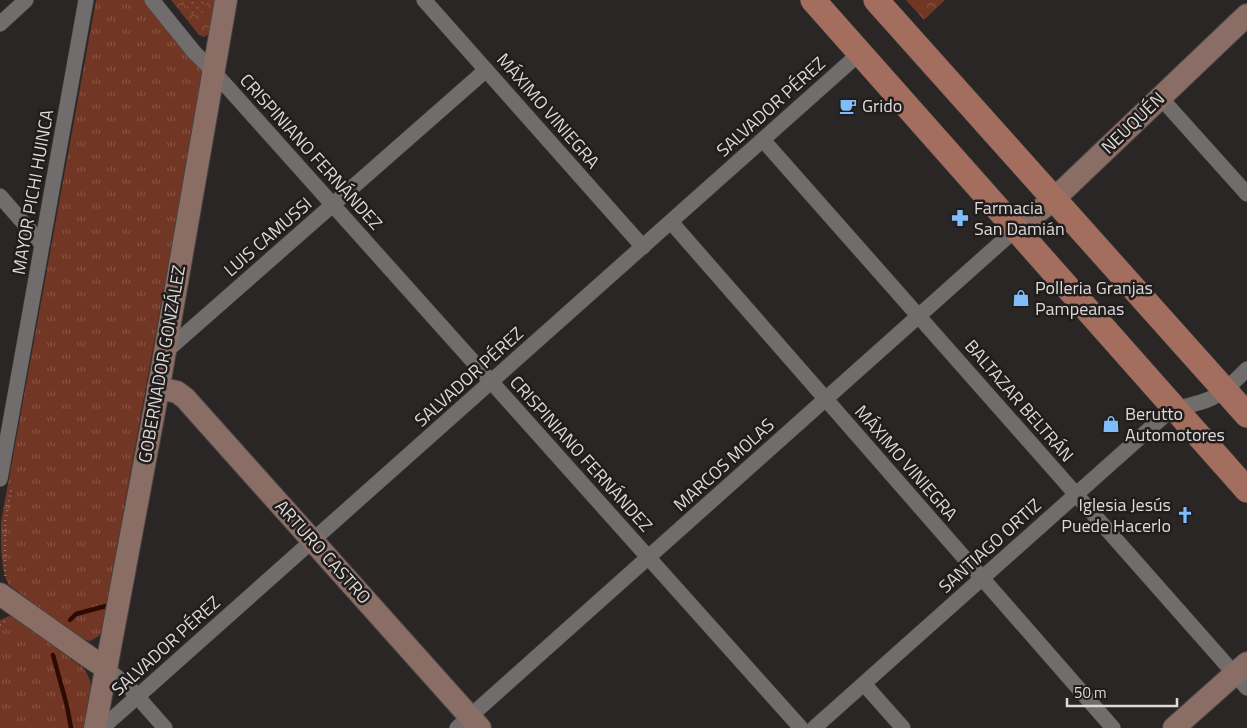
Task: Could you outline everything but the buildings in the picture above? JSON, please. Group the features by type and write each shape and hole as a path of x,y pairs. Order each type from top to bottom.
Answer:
{"main road":[{"name":"GOBERNADOR GONZÁLEZ","path":"95,728 158,388 226,0"},
{"path":"813,0 1247,490"},
{"path":"876,0 1247,415"},
{"name":"NEUQUÉN","path":"1016,229 1054,199 1247,15"},
{"name":"ARTURO CASTRO","path":"158,388 177,392 185,398 313,541 469,724"},
{"path":"0,594 106,668"},
{"path":"1174,728 1243,675"}],"street":[{"path":"0,24 26,0"},
{"name":"MAYOR PICHI HUINCA","path":"0,479 86,0"},
{"name":"CRISPINIANO FERNÁNDEZ","path":"152,0 194,52 333,204 801,728"},
{"name":"CRISPINIANO FERNÁNDEZ","path":"165,0 203,47 213,71"},
{"name":"MÁXIMO VINIEGRA","path":"424,0 643,247"},
{"name":"SALVADOR PÉREZ","path":"102,728 860,53"},
{"name":"LUIS CAMUSSI","path":"164,353 486,70"},
{"path":"1160,97 1247,194"},
{"name":"BALTAZAR BELTRÁN","path":"763,140 1076,494 1243,675"},
{"path":"0,196 42,244"},
{"name":"MÁXIMO VINIEGRA","path":"670,222 1112,728"},
{"name":"MARCOS MOLAS","path":"469,724 648,557 1016,229"},
{"name":"SANTIAGO ORTIZ","path":"814,728 1164,416 1176,409 1204,401 1225,390 1247,369"},
{"path":"106,668 123,681 166,728"},
{"path":"864,684 903,728"}],"green space":[{"path":"96,0 147,0 202,71 202,79 102,628 99,636 90,641 80,638 9,585 4,572 1,522"},
{"path":"171,0 217,0 209,34 204,37 199,35"},
{"path":"181,0 207,0 205,11 198,16 192,14"},
{"path":"906,0 945,0 924,20"},
{"path":"9,616 16,618 83,668 88,674 91,697 84,728 0,728 0,620"}],"waterway":[{"path":"70,620 76,614 106,606"},
{"path":"53,655 71,728"}],"place":[{"name":"Grido","path":"848,106"},
{"name":"Farmacia San Damián","path":"960,218"},
{"name":"Polleria Granjas Pampeanas","path":"1021,298"},
{"name":"Berutto Automotores","path":"1111,424"},
{"name":"Iglesia Jesús Puede Hacerlo","path":"1185,515"}]}
